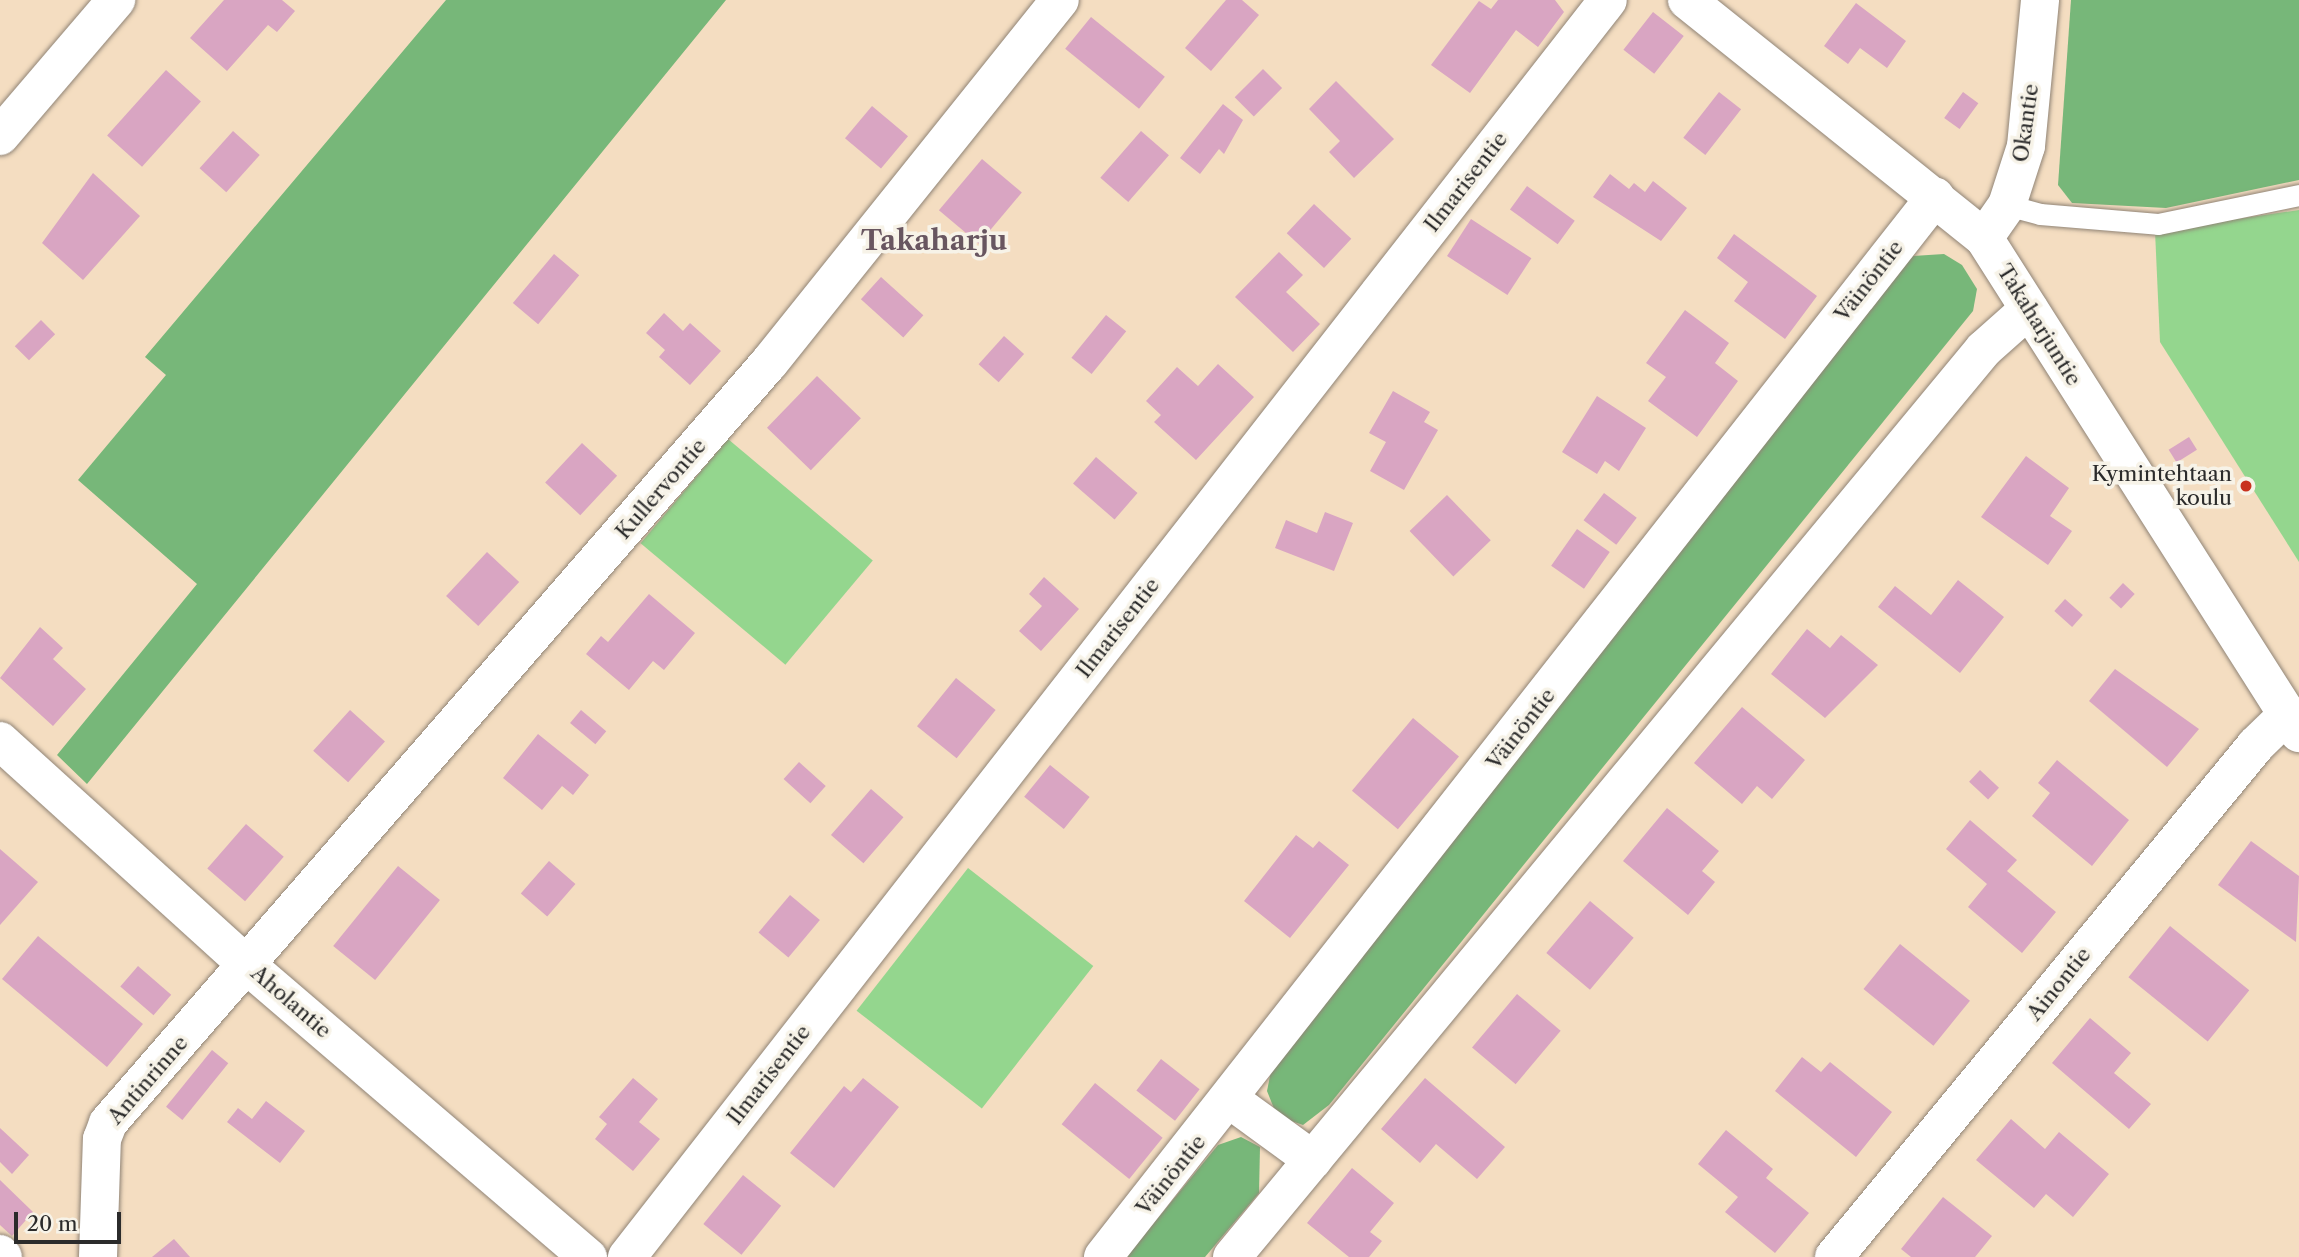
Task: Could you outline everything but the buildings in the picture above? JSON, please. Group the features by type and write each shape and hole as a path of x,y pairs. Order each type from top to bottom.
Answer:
{"street":[{"path":"0,136 116,0"},
{"name":"Kullervontie","path":"248,966 769,363 1060,0"},
{"name":"Ilmarisentie","path":"627,1257 1608,0"},
{"name":"Takaharjuntie","path":"1687,0 1984,238 2293,723"},
{"name":"Okantie","path":"1984,238 2007,205 2026,146 2040,0"},
{"name":"Väinöntie","path":"1103,1257 1232,1101 1935,197"},
{"path":"1232,1257 1984,349 2029,309"},
{"name":"Ainontie","path":"1834,1257 2256,745 2293,723"},
{"name":"Aholantie","path":"0,741 248,966 588,1257"},
{"name":"Antinrinne","path":"98,1257 102,1139 108,1123 248,966"},
{"path":"1232,1101 1313,1160"}],"lane":[{"path":"2007,205 2040,215 2158,224 2299,195"}],"green space":[{"path":"446,0 726,0 87,784 57,755 197,584 78,480 166,375 145,357"},
{"path":"2071,0 2299,0 2299,180 2166,208 2072,203 2058,185"},
{"path":"2299,210 2299,562 2160,342 2155,231"},
{"path":"1944,254 1962,265 1977,289 1973,311 1329,1105 1303,1125 1277,1116 1267,1091 1272,1066 1913,256"},
{"path":"728,439 873,560 785,665 641,543"},
{"path":"968,868 1093,966 982,1109 857,1011"},
{"path":"1241,1137 1260,1147 1259,1193 1205,1257 1126,1257 1218,1145"}],"place":[{"name":"Kymintehtaan koulu","path":"2246,486"}],"district":[{"name":"Takaharju","path":"934,240"}]}
